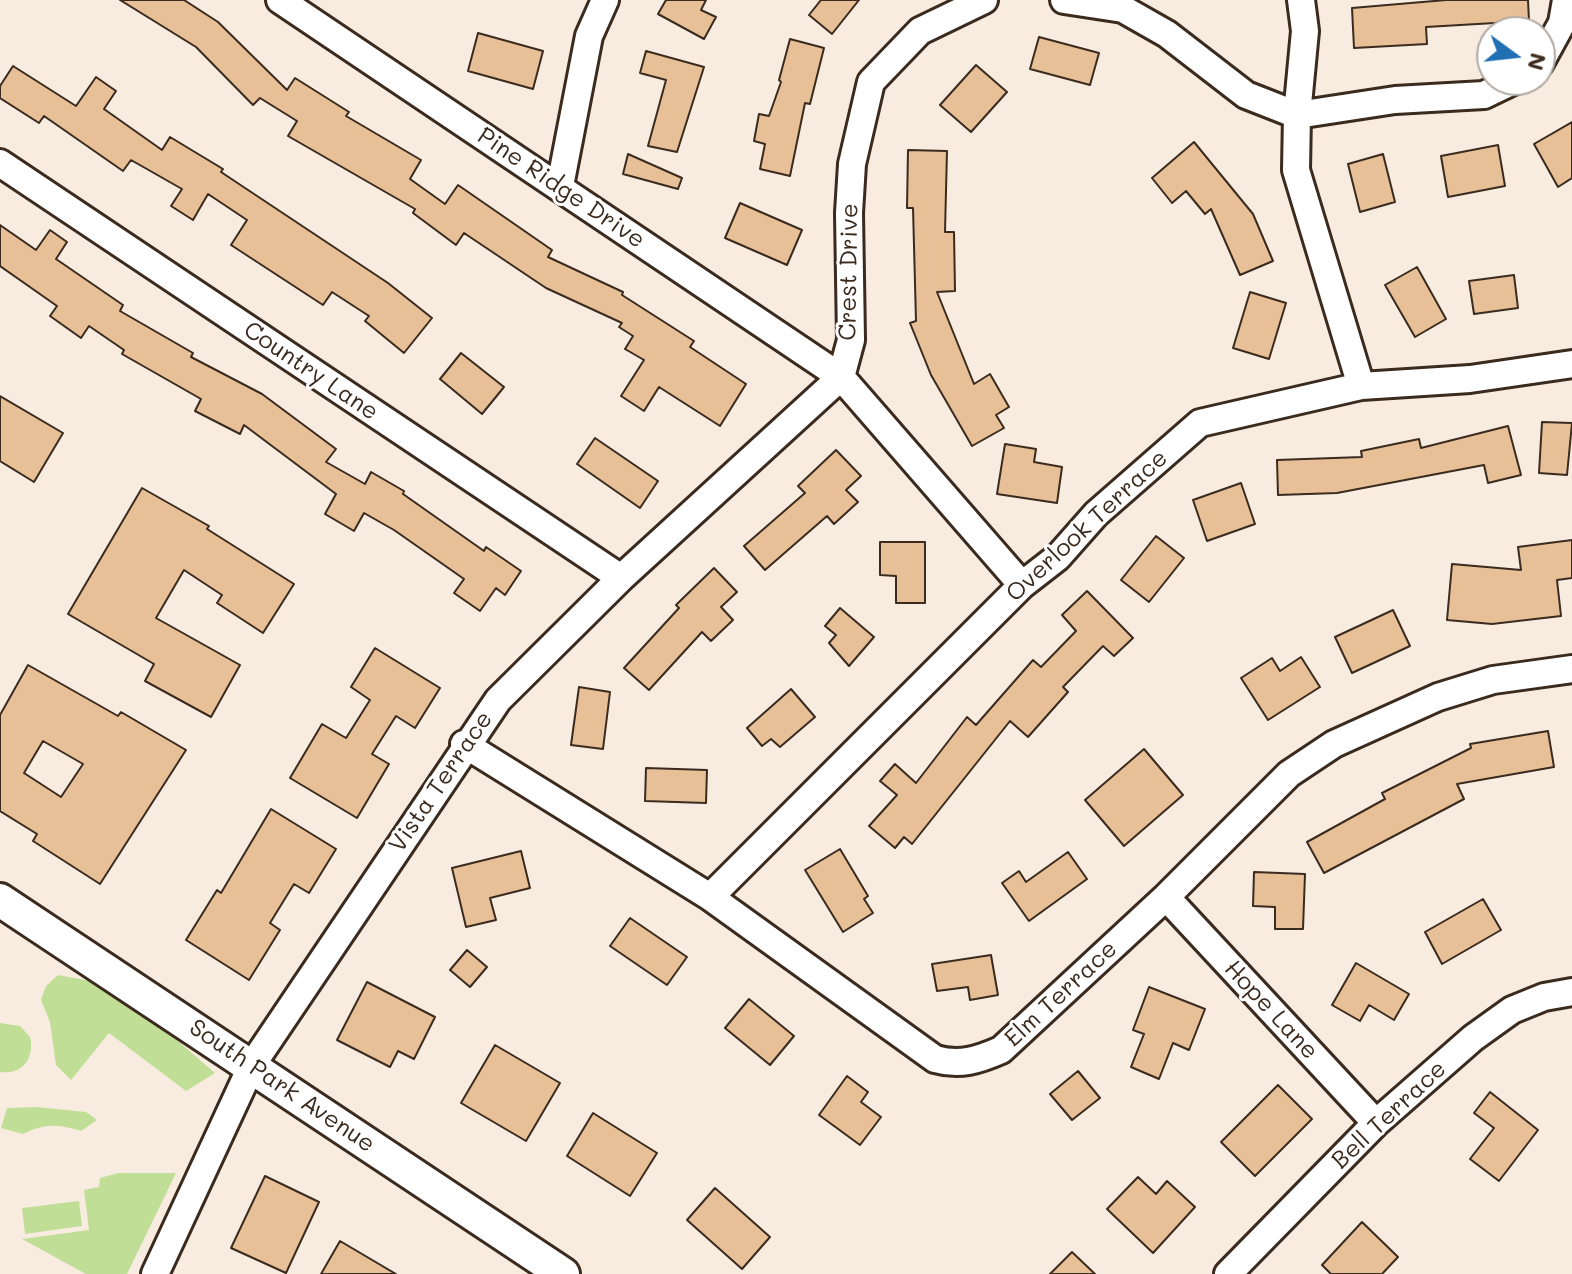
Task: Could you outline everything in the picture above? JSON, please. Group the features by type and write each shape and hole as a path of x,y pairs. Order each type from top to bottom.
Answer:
{"street":[{"path":"560,186 589,36 605,0"},
{"name":"Crest Drive","path":"841,377 851,340 849,213 852,164 871,82 920,31 984,0"},
{"path":"1064,0 1123,9 1167,34 1246,95 1297,115 1395,100 1476,95"},
{"path":"1301,0 1305,31 1297,115 1296,170 1361,386"},
{"path":"1556,34 1562,23 1566,0"},
{"name":"Pine Ridge Drive","path":"294,4 841,377"},
{"name":"Country Lane","path":"0,163 621,578"},
{"name":"Overlook Terrace","path":"710,897 1022,585 1058,557 1096,514 1200,423 1361,386 1470,379 1572,364"},
{"path":"841,377 1022,585"},
{"name":"Vista Terrace","path":"155,1274 252,1065 464,744 498,700 621,578 841,377"},
{"name":"Elm Terrace","path":"464,744 710,897 935,1059 954,1064 979,1060 1001,1050 1166,897 1289,774 1334,744 1438,697 1479,684 1572,669"},
{"name":"Hope Lane","path":"1166,897 1376,1123"},
{"name":"South Park Avenue","path":"0,900 563,1274"},
{"name":"Bell Terrace","path":"1228,1274 1376,1123 1473,1038 1512,1010 1544,997 1572,992"}],"green space":[{"path":"58,975 90,981 164,1029 215,1073 186,1091 109,1033 71,1080 56,1065 50,1022 41,1000 46,986"},
{"path":"0,1023 20,1026 30,1037 29,1059 15,1071 0,1072"},
{"path":"36,1107 86,1112 97,1120 81,1131 52,1126 23,1134 1,1128 7,1108"},
{"path":"118,1173 176,1173 127,1274 86,1274 22,1239 89,1230 84,1190 99,1187 100,1178"},
{"path":"79,1201 82,1226 25,1234 22,1208"}],"building":[{"path":"120,0 184,0 218,22 287,90 295,78 349,112 346,116 421,160 410,179 445,204 458,185 552,250 548,257 623,292 622,295 694,341 690,347 746,384 720,426 659,387 644,411 621,396 644,360 625,349 633,336 619,327 622,323 546,288 464,233 456,245 413,213 415,209 288,136 297,121 260,98 253,105 196,47"},
{"path":"666,0 706,0 701,10 716,17 704,39 658,14"},
{"path":"821,0 859,0 832,34 809,15"},
{"path":"1446,0 1528,0 1529,16 1476,16 1476,24 1426,27 1427,44 1354,48 1352,8"},
{"path":"478,33 543,51 533,89 468,71"},
{"path":"1039,37 1099,53 1090,85 1030,69"},
{"path":"790,39 824,48 810,104 805,103 790,176 760,169 765,144 754,141 759,114 769,116 781,82"},
{"path":"646,51 704,67 677,152 648,146 666,80 640,73"},
{"path":"976,65 1007,92 971,132 940,105"},
{"path":"13,66 76,106 96,77 116,91 104,109 162,150 170,137 223,169 221,172 388,283 432,318 404,353 365,321 369,316 332,292 323,305 231,245 247,220 208,194 193,220 171,206 182,189 131,160 123,171 44,116 39,123 0,98 0,86"},
{"path":"1572,122 1572,178 1558,187 1534,144"},
{"path":"1194,142 1253,214 1273,261 1240,275 1211,209 1205,214 1186,191 1172,203 1152,178"},
{"path":"1498,145 1505,186 1448,197 1441,156"},
{"path":"908,150 947,151 945,232 954,232 955,291 937,292 974,384 990,374 1009,407 996,415 1004,428 972,446 931,375 910,323 916,321 913,208 907,208"},
{"path":"628,154 682,178 678,189 623,174"},
{"path":"1383,154 1395,202 1360,212 1348,164"},
{"path":"740,203 802,230 787,265 725,238"},
{"path":"0,225 36,250 50,230 67,242 56,259 123,305 120,311 193,353 191,357 262,394 336,449 326,462 365,484 371,472 404,491 403,494 484,551 486,547 521,571 505,595 496,588 480,611 454,593 464,579 394,530 364,513 354,531 325,514 336,494 244,425 240,434 195,411 201,399 122,354 124,350 89,326 81,338 50,316 57,306 0,266"},
{"path":"1417,267 1446,319 1415,337 1385,285"},
{"path":"1514,275 1518,308 1474,314 1469,281"},
{"path":"1250,292 1286,303 1269,359 1233,348"},
{"path":"461,353 504,387 482,414 440,379"},
{"path":"0,396 63,433 34,482 0,461"},
{"path":"1542,422 1572,423 1567,475 1539,473"},
{"path":"1508,426 1521,475 1488,483 1484,465 1337,493 1278,495 1277,460 1362,457 1361,451 1419,439 1421,448"},
{"path":"595,438 658,481 640,508 577,464"},
{"path":"1005,444 1036,449 1034,462 1062,467 1057,503 997,494"},
{"path":"836,450 861,476 846,490 858,502 834,524 827,516 765,570 744,546 805,493 798,486"},
{"path":"1241,483 1255,524 1207,541 1193,500"},
{"path":"142,488 209,526 207,529 294,584 263,633 217,603 222,595 184,570 156,618 240,665 211,717 145,681 154,664 68,614"},
{"path":"1156,536 1184,558 1149,602 1121,580"},
{"path":"1572,540 1572,578 1557,580 1561,616 1492,624 1447,620 1452,564 1521,570 1518,547"},
{"path":"880,542 925,542 925,603 896,603 896,576 880,575"},
{"path":"714,568 737,592 721,607 733,620 711,641 702,632 649,690 624,668 679,608 676,605"},
{"path":"1087,591 1133,638 1114,656 1103,646 1063,687 1068,692 1028,737 1010,721 912,844 904,837 895,848 869,826 897,795 880,781 895,764 916,783 967,717 976,725 1033,660 1041,667 1076,631 1062,615"},
{"path":"840,608 874,637 849,666 829,643 836,635 825,626"},
{"path":"1393,610 1410,646 1352,673 1335,637"},
{"path":"375,648 440,688 415,728 396,716 372,754 389,764 357,818 290,778 322,724 346,738 370,700 351,687"},
{"path":"1301,657 1320,687 1268,720 1241,678 1272,658 1280,671"},
{"path":"28,665 118,716 121,712 186,750 100,884 33,841 37,834 0,811 0,715","holes":["43,741 83,764 61,797 24,773"]},
{"path":"579,687 610,692 603,749 571,745"},
{"path":"791,689 815,717 780,747 771,739 762,746 747,728"},
{"path":"1548,731 1554,767 1457,784 1464,799 1324,873 1307,842 1385,799 1382,793 1471,748 1470,744"},
{"path":"1144,749 1183,795 1124,846 1085,800"},
{"path":"646,768 707,770 706,803 645,801"},
{"path":"271,809 336,849 309,893 294,884 270,923 280,930 249,980 186,940 217,890 221,893"},
{"path":"840,849 868,896 864,899 873,913 843,932 805,870"},
{"path":"521,851 530,888 490,898 496,920 466,927 452,868"},
{"path":"1068,852 1087,879 1029,921 1002,883 1019,871 1026,882"},
{"path":"1254,872 1305,874 1303,929 1275,929 1275,907 1253,906"},
{"path":"1483,899 1501,930 1442,964 1425,932"},
{"path":"630,918 687,957 667,985 610,946"},
{"path":"467,950 487,967 470,987 450,970"},
{"path":"991,955 998,995 970,1000 968,987 937,991 932,964"},
{"path":"1356,963 1409,994 1394,1020 1369,1005 1360,1021 1332,1005"},
{"path":"367,982 435,1017 414,1059 398,1051 390,1067 337,1040"},
{"path":"1149,987 1205,1009 1189,1050 1173,1043 1159,1079 1131,1067 1144,1034 1133,1030"},
{"path":"749,999 794,1036 770,1065 725,1028"},
{"path":"495,1045 560,1083 526,1141 461,1103"},
{"path":"1078,1071 1100,1098 1072,1120 1050,1094"},
{"path":"847,1076 868,1092 861,1102 881,1117 860,1145 819,1115"},
{"path":"1278,1085 1312,1119 1255,1176 1221,1142"},
{"path":"1490,1092 1538,1130 1499,1181 1470,1159 1494,1128 1474,1113"},
{"path":"593,1113 657,1153 630,1196 567,1156"},
{"path":"265,1176 319,1202 286,1273 231,1248"},
{"path":"1138,1177 1156,1194 1167,1181 1195,1207 1153,1253 1107,1209"},
{"path":"715,1188 770,1237 742,1269 687,1220"},
{"path":"1362,1222 1398,1257 1382,1274 1331,1274 1322,1265"},
{"path":"340,1241 396,1274 321,1274"},
{"path":"1072,1252 1095,1274 1050,1274"}]}
